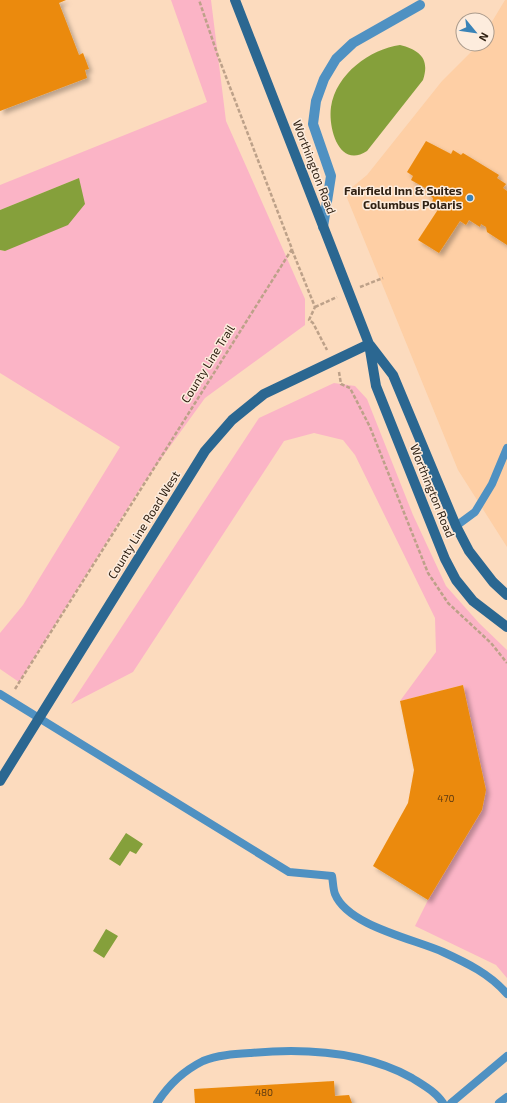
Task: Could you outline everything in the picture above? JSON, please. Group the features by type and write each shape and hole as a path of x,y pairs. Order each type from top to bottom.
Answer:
{"main road":[{"name":"Worthington Road","path":"235,0 369,344 376,386 445,558 456,580 473,601 507,627"},
{"name":"Worthington Road","path":"369,344 393,375 456,526 469,551 481,567 507,595"},
{"name":"County Line Road West","path":"0,781 205,451 232,420 264,394 369,344"}],"street":[{"path":"323,227 331,176 313,124 316,101 324,79 336,59 353,43 420,5"}],"lane":[{"path":"456,526 476,512 492,484 507,448"},
{"path":"0,694 289,872 332,876 335,894 346,907 363,922 436,949 468,964 496,981 507,994"},
{"path":"157,1103 166,1090 181,1074 204,1061 230,1054 301,1051 358,1057 396,1070 420,1083 439,1097 443,1103"},
{"path":"451,1103 507,1056"},
{"path":"500,1103 507,1096"}],"path":[{"path":"199,0 218,56 315,307"},
{"name":"County Line Trail","path":"9,699 292,249"},
{"path":"313,323 309,320 315,307 384,278"}],"shaded area":[{"path":"171,0 211,0 226,121 305,299 305,325 205,398 142,485 19,682 0,669 0,633 23,605 120,447 0,373 0,250 5,251 79,178 0,210 0,185 207,102"},
{"path":"505,0 507,0 507,547 458,470 345,193 367,175 442,81 471,52 495,52 495,17"},
{"path":"400,45 413,50 422,56 425,66 423,80 367,151 357,155 349,155 337,144 331,125 331,107 334,95 347,74 356,65 377,52 389,47"},
{"path":"79,178 85,204 68,225 5,251 0,250 0,210"},
{"path":"334,383 355,386 367,399 413,515 446,586 479,623 507,650 507,978 496,965 415,926 428,900 482,810 486,790 463,685 400,701 436,652 435,618 355,455 343,440 314,433 284,441 133,672 71,704 259,418"},
{"path":"126,833 143,844 136,854 130,851 120,866 109,859"},
{"path":"106,929 118,936 104,958 93,951"}],"building":[{"path":"0,0 66,0 59,3 79,55 83,53 89,69 85,70 87,78 0,111"},
{"name":"Fairfield Inn & Suites Columbus Polaris","path":"426,141 451,154 453,150 461,155 463,153 499,175 497,178 506,184 503,188 507,191 507,245 487,232 486,227 481,224 480,227 469,220 466,225 460,221 439,253 418,240 439,208 432,203 433,198 426,193 427,189 411,180 413,176 407,172"},
{"path":"463,685 486,790 482,810 428,900 373,866 408,803 414,770 400,701"},
{"path":"334,1081 335,1096 349,1095 352,1103 195,1103 194,1089"}],"place":[{"name":"Fairfield Inn & Suites Columbus Polaris","path":"470,198"}]}
